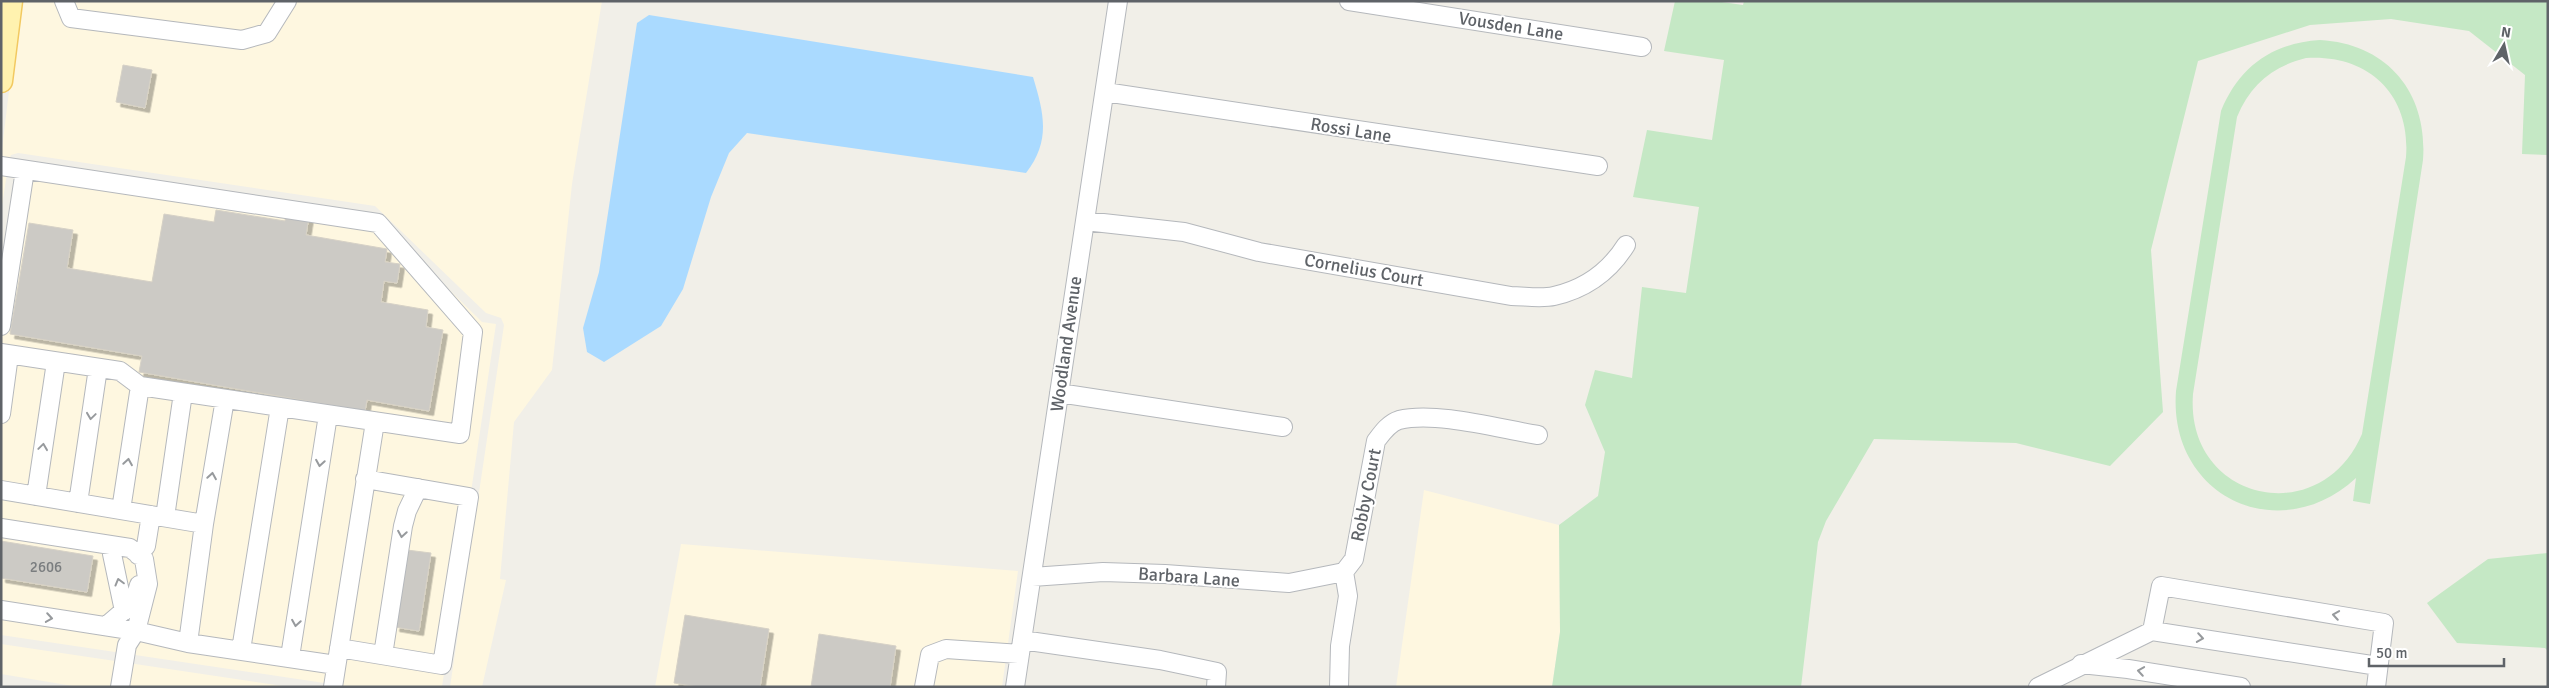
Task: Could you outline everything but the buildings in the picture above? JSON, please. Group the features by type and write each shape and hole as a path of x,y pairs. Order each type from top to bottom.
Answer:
{"main road":[{"path":"1,80 11,1"}],"street":[{"path":"64,1 71,18 242,40 267,33 287,1"},
{"name":"Woodland Avenue","path":"1014,687 1118,1"},
{"name":"Vousden Lane","path":"1349,1 1642,47"},
{"name":"Rossi Lane","path":"1105,92 1598,166"},
{"path":"1,166 378,223 473,332 460,434 140,386 120,371 5,354 1,414"},
{"path":"1,326 25,170"},
{"name":"Cornelius Court","path":"1085,221 1184,232 1259,252 1511,296 1553,297 1589,284 1616,261 1626,245"},
{"path":"36,496 56,362"},
{"path":"78,503 98,368"},
{"path":"121,510 140,386"},
{"path":"138,555 146,546 158,516 183,393"},
{"path":"1059,393 1282,427"},
{"path":"188,643 204,524 225,399"},
{"path":"241,650 280,407"},
{"path":"290,657 328,415"},
{"name":"Robby Court","path":"1344,572 1354,559 1376,441 1388,426 1398,420 1422,418 1456,421 1538,436"},
{"path":"333,687 375,422"},
{"path":"338,648 442,666 469,497 365,479"},
{"path":"383,655 403,526 407,511 418,488"},
{"path":"1,490 204,524"},
{"path":"1,528 130,548 144,559 148,584 136,631 127,644 120,687"},
{"path":"1,536 125,556 133,561 138,568 140,577 136,598 106,626"},
{"name":"Barbara Lane","path":"1032,578 1103,572 1166,574 1290,583 1344,572"},
{"path":"1339,687 1340,646 1348,596 1344,572"},
{"path":"2152,631 2161,586 2384,623 2376,687"},
{"path":"1,610 136,631 188,643 336,665"},
{"path":"2038,687 2152,631 2378,666"},
{"path":"924,687 930,655 946,649 1021,647 1160,660 1217,672 1216,687"},
{"path":"2082,664 2128,669 2241,687"}],"shaded area":[{"path":"20,1 602,1 572,184 552,370 514,422 500,579 506,580 482,687 450,687 504,325 501,318 486,313 375,206 18,153 11,155 9,160 1,212 1,157"},
{"path":"17,162 373,214 482,322 496,324 442,687 351,687 1,635 1,266"},
{"path":"1424,490 1559,525 1560,632 1552,687 1396,687"},
{"path":"681,544 1018,571 1002,687 655,687"},
{"path":"1,644 290,687 79,687 1,674"}],"green space":[{"path":"1675,1 1715,1 1743,5 1744,1 2548,1 2548,155 2522,154 2525,75 2469,31 2391,19 2310,25 2198,61 2151,250 2163,412 2110,466 2016,443 1874,439 1826,521 1818,542 1801,687 1552,687 1560,632 1559,525 1598,496 1605,452 1585,405 1595,370 1632,378 1642,287 1686,293 1699,207 1633,197 1647,130 1712,140 1724,60 1664,51"},
{"path":"2320,40 2344,44 2365,51 2384,62 2399,76 2411,94 2419,114 2423,136 2423,160 2370,504 2353,501 2356,478 2326,499 2294,509 2263,509 2234,501 2209,483 2190,459 2178,428 2176,391 2221,111 2228,95 2237,82 2259,60 2272,52 2303,42","holes":["2306,58 2328,59 2348,63 2366,71 2381,82 2393,97 2401,114 2406,134 2406,157 2362,434 2342,465 2317,484 2288,493 2259,491 2232,480 2210,459 2196,430 2193,394 2237,117 2256,86 2273,72 2283,66"]},
{"path":"2548,553 2548,651 2545,648 2457,643 2427,603 2488,559"}],"water":[{"path":"649,15 1033,77 1040,103 1043,126 1039,150 1026,173 747,133 729,153 711,197 683,289 661,326 604,362 587,352 583,328 599,272 637,23"}]}
